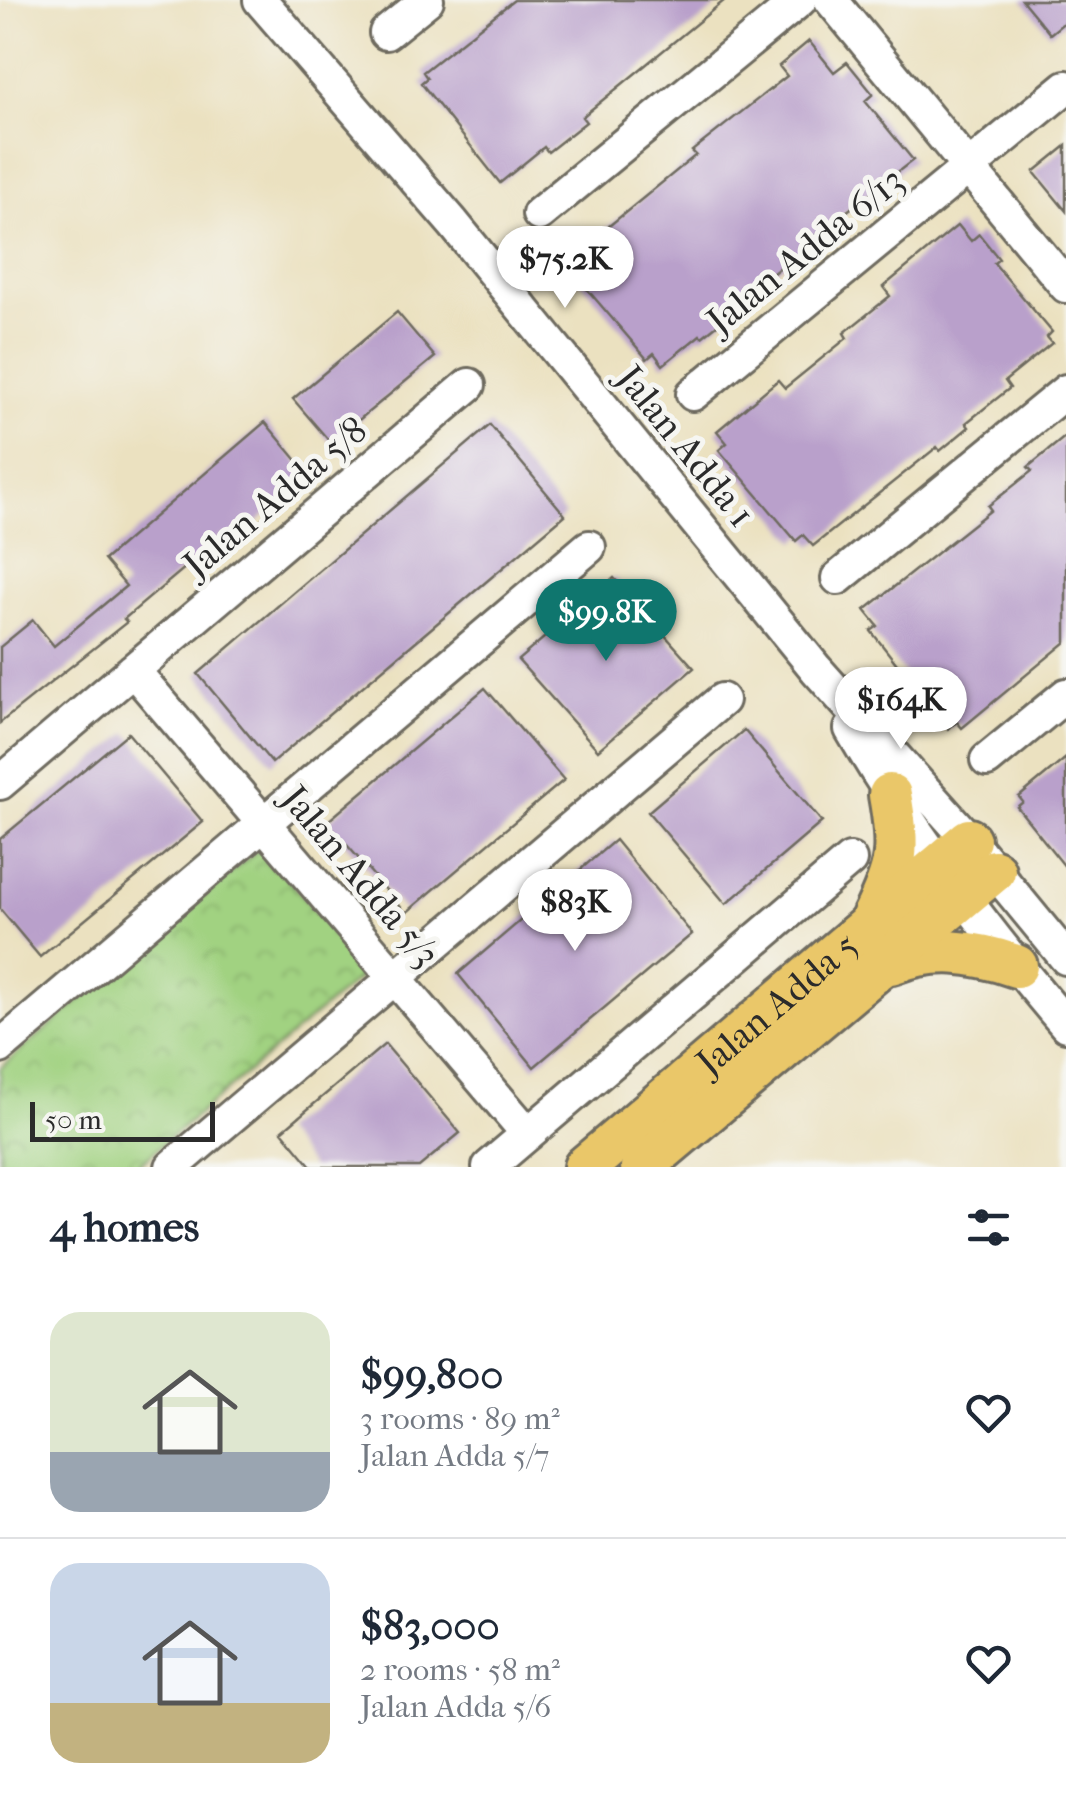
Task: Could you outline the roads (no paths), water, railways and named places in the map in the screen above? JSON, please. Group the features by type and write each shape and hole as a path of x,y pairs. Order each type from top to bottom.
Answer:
{"main road":[{"path":"890,795 898,841 876,946 910,956 947,950 979,953 1016,966"},
{"name":"Jalan Adda 5","path":"642,1167 876,946 967,867"},
{"name":"Jalan Adda 5","path":"586,1167 876,946"}],"street":[{"name":"Jalan Adda 1","path":"260,0 453,223 816,669 967,867 1016,966 1066,1025"},
{"path":"386,33 427,0"},
{"path":"539,214 800,0"},
{"path":"831,0 1066,286"},
{"name":"Jalan Adda 6/13","path":"693,394 1066,87"},
{"name":"Jalan Adda 5/8","path":"0,783 469,385"},
{"path":"838,578 1066,391"},
{"path":"0,1047 589,547"},
{"name":"Jalan Adda 1","path":"816,669 890,795 1066,958"},
{"name":"Jalan Adda 5/3","path":"133,670 528,1134"},
{"path":"987,760 1066,695"},
{"path":"172,1167 722,700"},
{"path":"489,1167 850,860"}]}
